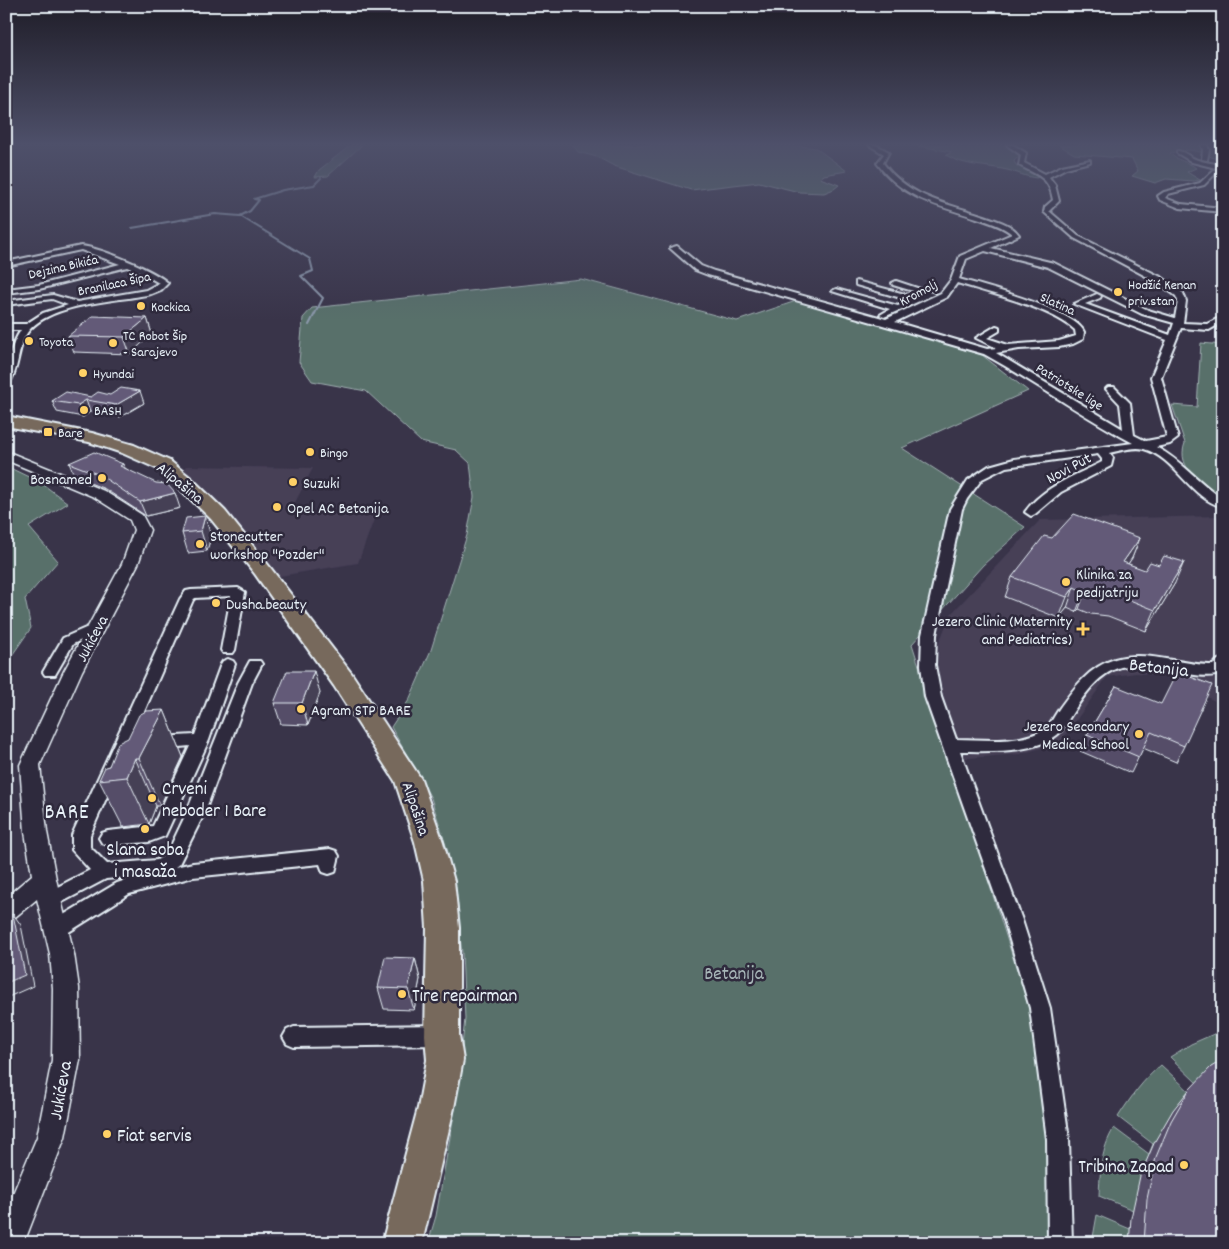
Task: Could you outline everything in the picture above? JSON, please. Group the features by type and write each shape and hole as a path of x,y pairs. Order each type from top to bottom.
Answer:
{"main road":[{"name":"Alipašina","path":"6,421 110,444 151,459 169,469 218,515 343,680 408,779 429,842 439,881 443,928 442,1035 445,1060 436,1108 402,1243"}],"street":[{"name":"Kromolj","path":"882,319 944,295 955,280 963,258 1016,235 1008,228 986,218 943,203"},
{"path":"1053,203 1046,211 1076,237 1173,288 1180,295 1182,301 1178,323 1156,377 1173,438 1166,442 1001,464 978,476 964,493 956,509 929,635 928,665 933,697 1010,911 1040,1008 1058,1139 1060,1243"},
{"path":"1173,203 1180,206 1223,210"},
{"name":"Branilaca Šipa","path":"6,264 81,248 93,250 148,273 164,283 148,292 77,305 40,317 26,328"},
{"path":"674,248 698,268 710,273 882,319"},
{"path":"985,249 1051,265 1145,312 1178,323 1209,327 1223,318"},
{"name":"Dejzina Bikića","path":"6,291 39,287 126,265"},
{"name":"Slatina","path":"955,280 1056,315 1068,320 1079,328 1080,337 1070,342 1006,348 987,352"},
{"path":"858,283 916,300"},
{"path":"882,319 897,308 931,294 896,283"},
{"path":"836,291 897,308"},
{"path":"1079,306 1078,303 1097,296"},
{"name":"Dejzina Bikića","path":"6,303 53,298 77,305"},
{"path":"820,298 882,319"},
{"path":"1056,315 1079,306 1171,338"},
{"name":"Patriotske lige","path":"882,319 987,352 1018,369 1099,421 1168,458 1203,491 1223,504"},
{"path":"6,327 26,328 19,340 12,372 6,382"},
{"path":"996,329 980,338 1006,348"},
{"path":"6,354 17,353"},
{"path":"1111,389 1125,403 1129,437"},
{"name":"Novi Put","path":"1031,512 1056,490 1108,464 1108,458 1100,450"},
{"name":"Jukićeva","path":"6,455 99,494 137,518 142,530 130,564 73,672 30,765 36,832 46,890 57,929 66,988 66,1060 51,1137 8,1243"},
{"path":"103,872 82,850 81,835 187,599 191,594 238,592 228,657 201,740 159,831 149,835 108,838"},
{"path":"50,672 68,641 97,627"},
{"name":"Betanija","path":"950,745 1004,744 1028,741 1045,736 1052,731 1094,675 1118,662 1153,662 1204,671 1217,670 1223,663"},
{"path":"6,911 46,890 103,872 161,867 173,859 195,814 245,683 255,664"},
{"path":"122,746 201,740"},
{"path":"57,929 124,888 193,870 330,856 329,867"},
{"path":"294,1037 442,1035"}],"shaded area":[{"path":"186,466 313,468 289,514 376,514 358,563 274,577 180,474"},
{"name":"Jezero Clinic (Maternity and Pediatrics)","path":"1223,516 1223,705 1164,676 1136,673 1107,677 1060,743 1020,754 956,759 936,687 939,643 950,615 1040,520"}],"green space":[{"name":"Betanija","path":"581,279 737,321 799,300 982,355 1028,391 902,448 1025,527 983,565 912,644 1054,1085 1062,1243 428,1243 436,1216 455,1109 465,1019 462,952 448,852 431,798 391,727 409,700 431,650 467,535 474,497 470,463 456,450 421,442 366,391 312,381 299,362 303,318 312,308"},
{"path":"1201,343 1223,345 1223,499 1193,476 1188,469 1184,461 1185,443 1172,405 1197,407"},
{"path":"6,466 41,483 68,503 29,527 58,561 25,599 31,628 6,664"},
{"path":"1223,1030 1223,1243 1092,1243 1097,1215 1130,1229 1133,1210 1099,1196 1104,1152 1114,1128 1149,1154 1153,1144 1118,1117 1138,1089 1161,1065 1190,1092 1199,1085 1170,1057 1191,1044"}],"building":[{"path":"93,316 147,318 124,337 68,336"},
{"path":"121,388 140,391 116,405 86,400 78,405 52,401 66,392 91,397 98,392 110,395"},
{"path":"94,452 123,464 120,466 156,483 167,484 175,493 140,502 100,475 69,463"},
{"name":"Klinika za pedijatriju","path":"1074,514 1140,538 1123,562 1145,570 1150,562 1159,565 1164,556 1184,562 1155,610 1117,595 1100,594 1086,589 1084,592 1074,587 1067,597 1012,577 1044,536 1052,538"},
{"path":"205,516 201,531 182,533 186,518"},
{"path":"287,671 314,671 302,703 274,703"},
{"name":"Jezero Secondary Medical School","path":"1177,672 1212,685 1184,746 1151,732 1139,757 1087,735 1116,686 1161,704"},
{"path":"164,710 139,758 135,758 127,777 99,780 105,767 109,766 118,743 128,738 139,715 146,711"},
{"path":"13,914 25,975 6,983 6,917"},
{"path":"385,957 415,958 408,989 378,988"},
{"name":"Tribina Zapad","path":"1223,1060 1223,1243 1144,1243 1147,1199 1156,1157 1171,1121 1189,1090 1211,1067"}],"waterway":[{"path":"240,216 250,211 256,203"},
{"path":"132,228 215,214 240,216"},
{"path":"240,216 310,259 313,271 301,276 323,298 309,325"}],"place":[{"name":"Hodžić Kenan priv.stan","path":"1118,292"},
{"name":"Kockica","path":"141,306"},
{"name":"Toyota","path":"29,341"},
{"name":"TC Robot Šip - Sarajevo","path":"113,343"},
{"name":"Hyundai","path":"83,373"},
{"name":"BASH","path":"84,410"},
{"name":"Bare","path":"48,432"},
{"name":"Bingo","path":"310,452"},
{"name":"Bosnamed","path":"102,478"},
{"name":"Suzuki","path":"293,482"},
{"name":"Opel AC Betanija","path":"277,507"},
{"name":"Stonecutter workshop \"Pozder\"","path":"200,544"},
{"name":"Klinika za pedijatriju","path":"1066,582"},
{"name":"Dusha.beauty","path":"216,603"},
{"name":"Jezero Clinic (Maternity and Pediatrics)","path":"1083,629"},
{"name":"Agram STP BARE","path":"301,709"},
{"name":"Jezero Secondary Medical School","path":"1139,734"},
{"name":"Crveni neboder 1 Bare","path":"152,798"},
{"name":"Slana soba i masaža","path":"145,829"},
{"name":"Tire repairman","path":"402,994"},
{"name":"Fiat servis","path":"107,1134"},
{"name":"Tribina Zapad","path":"1184,1165"}],"district":[{"name":"BARE","path":"67,811"}]}
